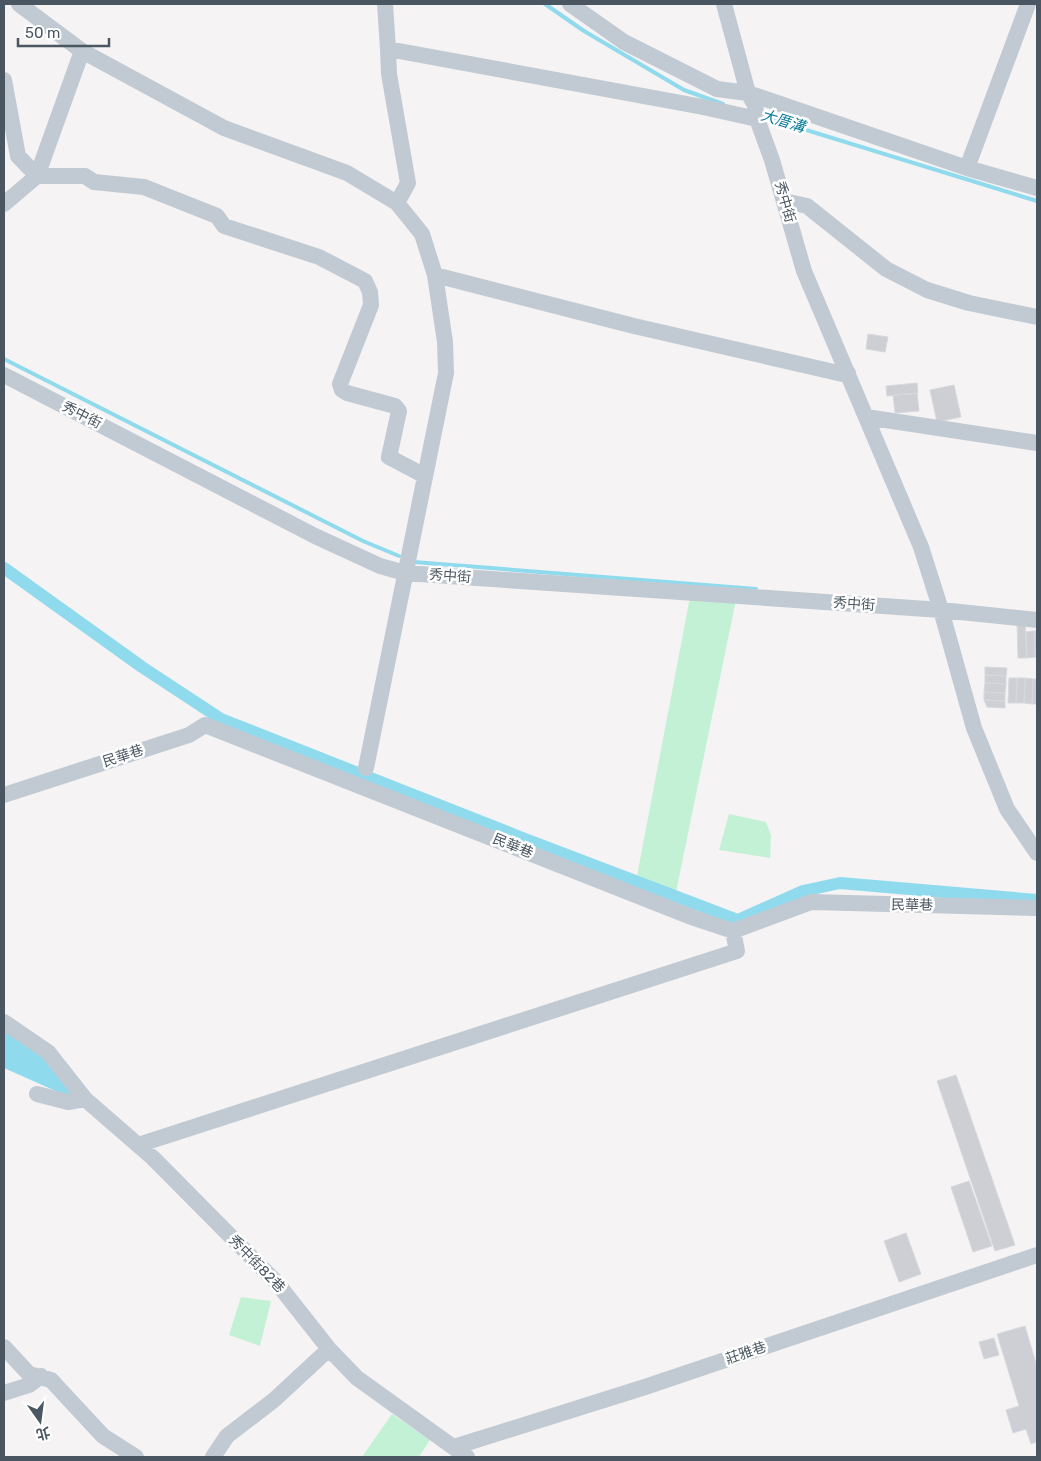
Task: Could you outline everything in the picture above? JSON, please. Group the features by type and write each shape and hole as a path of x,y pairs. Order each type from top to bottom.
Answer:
{"street":[{"path":"19,4 82,51 224,128 347,173 396,203 422,234 435,275 445,342 446,373 366,768"},
{"path":"385,4 389,74 408,183 396,203"},
{"path":"570,4 624,42 753,106 1037,188"},
{"name":"秀中街","path":"724,4 753,106 804,270 921,547 942,610 974,728 1008,809 1037,854"},
{"path":"968,168 1028,4"},
{"path":"388,49 703,106 753,106"},
{"path":"4,204 37,176 82,51"},
{"path":"4,80 18,156 37,176 85,176 94,182 144,187 217,216 224,226 318,257 364,281 370,292 371,306 340,384 342,390 396,406 399,411 389,457 425,476"},
{"path":"784,201 807,206 886,269 927,290 969,303 1037,317"},
{"path":"435,275 634,326 847,375 848,373"},
{"name":"秀中街","path":"4,375 315,536 380,566 406,573 942,610 1037,620"},
{"path":"866,417 1037,443"},
{"name":"民華巷","path":"4,795 189,735 205,725 694,918 733,930 811,902 1037,908"},
{"path":"138,1145 737,951 733,930"},
{"name":"秀中街82巷","path":"4,1022 48,1052 85,1099 138,1145 277,1283 329,1349 357,1378 467,1457"},
{"path":"37,1094 68,1102 85,1099"},
{"name":"莊雅巷","path":"454,1447 646,1387 1037,1255"},
{"path":"4,1347 29,1374 51,1380 103,1436 136,1457"},
{"path":"213,1457 227,1436 274,1400 329,1349"},
{"path":"4,1393 29,1385 41,1376"}],"green space":[{"path":"690,597 736,600 676,892 637,876"},
{"path":"729,814 766,822 771,835 770,858 719,850"},
{"path":"241,1297 271,1301 260,1346 229,1335"},
{"path":"392,1414 430,1440 419,1457 362,1457"}],"water":[{"path":"4,1030 45,1058 72,1091 69,1097 4,1068"}],"building":[{"path":"868,334 888,337 885,352 866,349"},
{"path":"917,383 918,393 887,396 886,386"},
{"path":"954,385 961,417 937,422 930,390"},
{"path":"917,393 919,411 895,413 893,395"},
{"path":"1017,621 1025,621 1027,658 1018,658"},
{"path":"1034,631 1037,631 1037,657 1035,657"},
{"path":"1034,631 1035,657 1027,658 1026,632"},
{"path":"985,667 1007,668 1006,676 985,675"},
{"path":"985,675 1006,676 1006,684 985,683"},
{"path":"1009,678 1017,678 1016,703 1008,703"},
{"path":"1017,678 1025,678 1024,703 1016,703"},
{"path":"1025,678 1033,679 1032,704 1024,703"},
{"path":"1033,679 1037,679 1037,704 1032,704"},
{"path":"985,683 1006,684 1005,693 984,692"},
{"path":"984,692 1005,693 1005,701 984,700"},
{"path":"984,700 1005,701 1005,708 987,707"},
{"path":"956,1075 1015,1245 995,1251 937,1081"},
{"path":"969,1181 992,1246 973,1252 951,1187"},
{"path":"906,1233 921,1274 899,1282 884,1241"},
{"path":"1025,1326 1037,1367 1037,1442 1031,1444 1026,1429 1013,1433 1006,1410 1019,1406 997,1334"},
{"path":"994,1338 999,1355 984,1359 979,1342"}],"waterway":[{"name":"大厝溝","path":"545,4 584,31 684,90 723,104"},
{"name":"大厝溝","path":"761,116 1037,201"},
{"path":"4,359 363,541 399,556"},
{"path":"414,562 756,589"},
{"path":"4,568 142,667 221,719 520,837 738,920 803,891 840,883 1037,900"}]}
